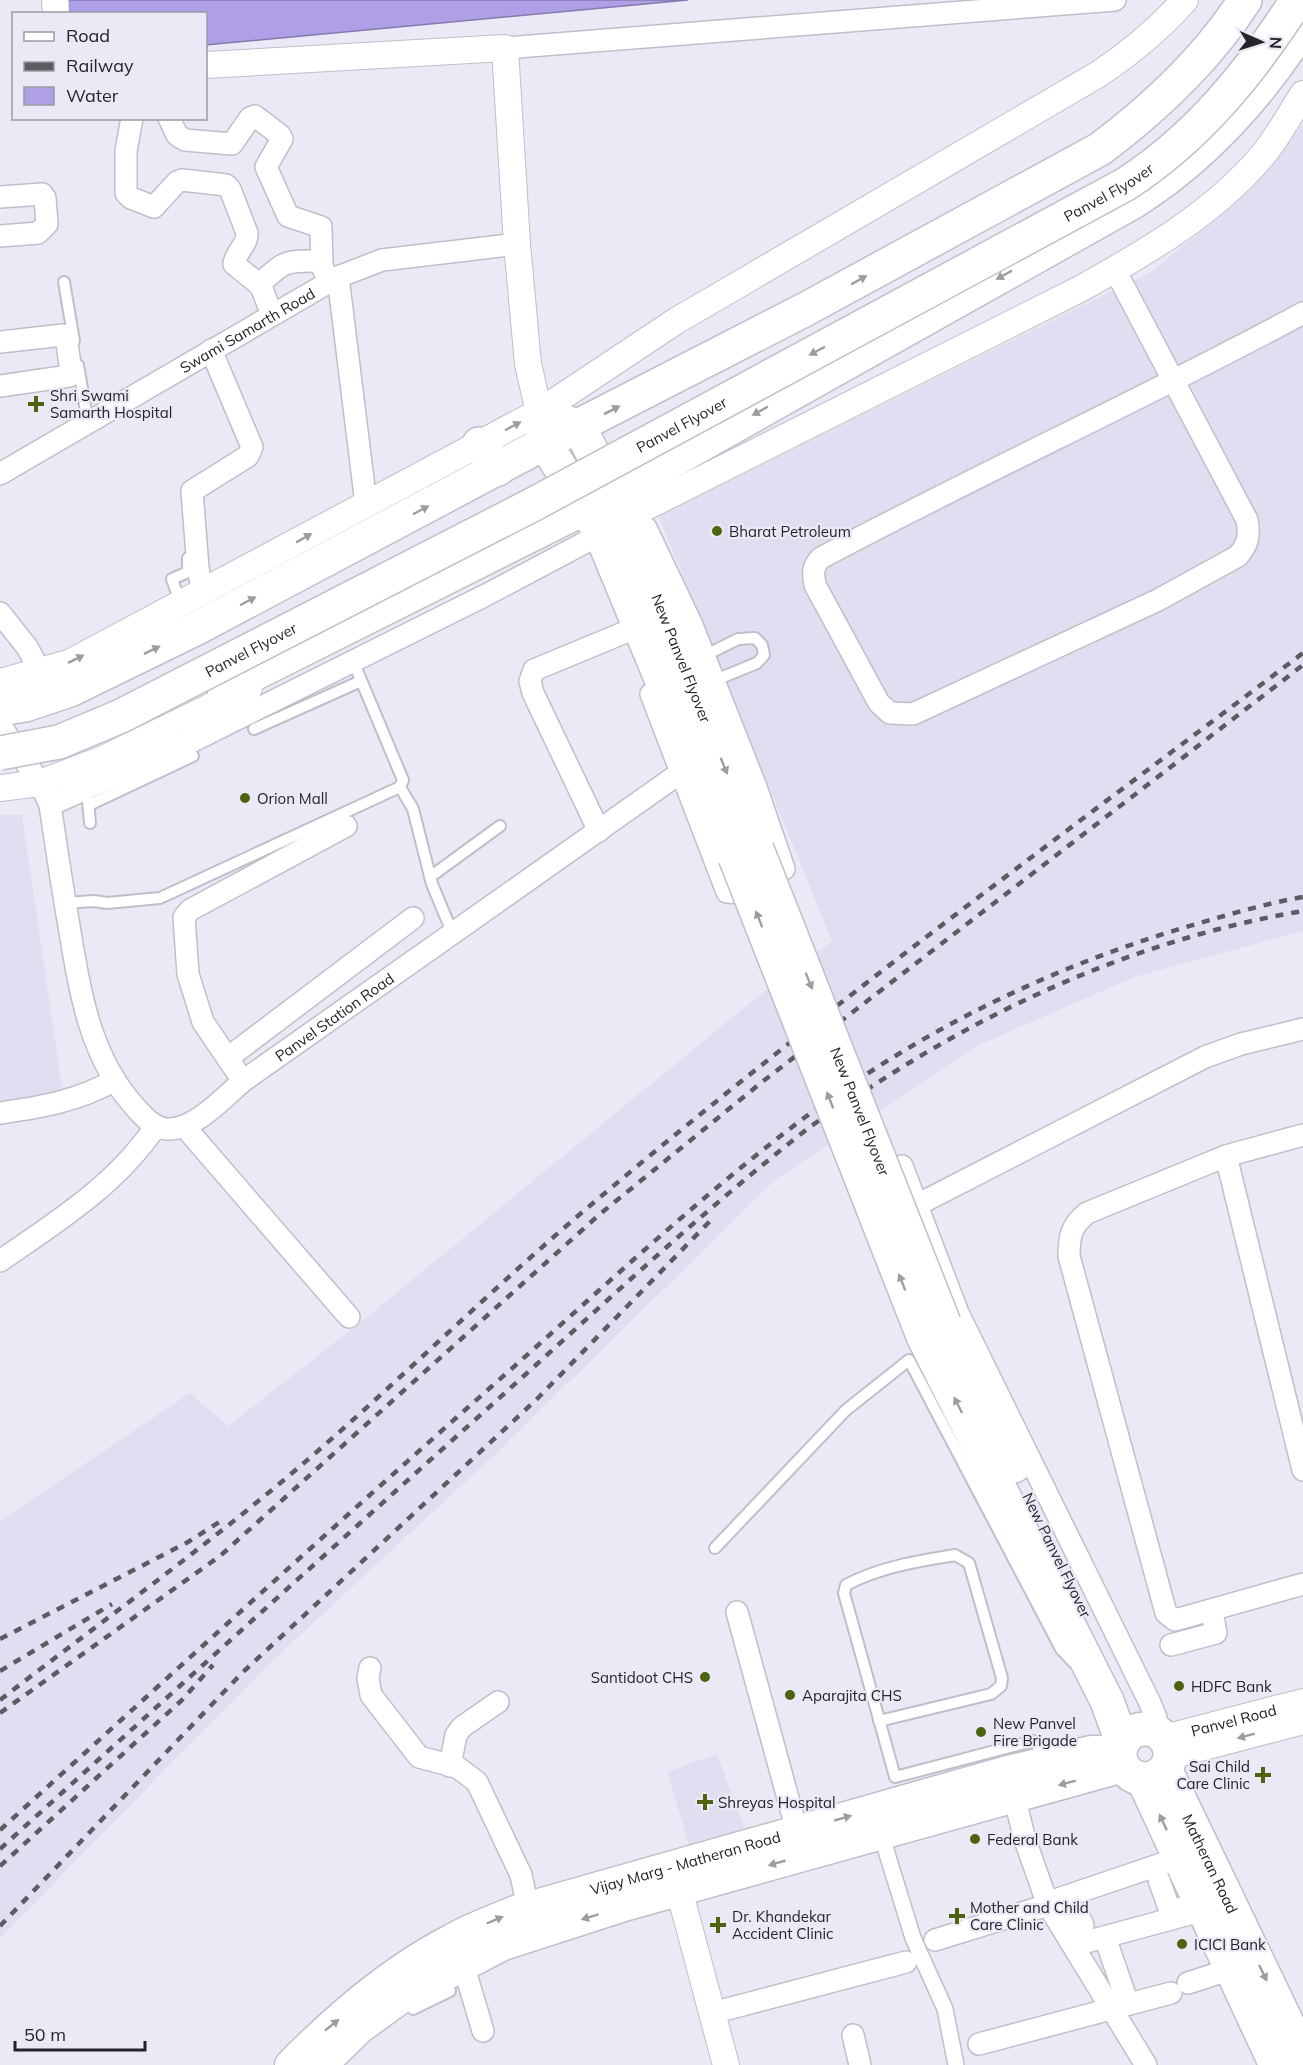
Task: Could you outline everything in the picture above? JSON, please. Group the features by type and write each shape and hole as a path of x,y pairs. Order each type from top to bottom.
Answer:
{"main road":[{"path":"0,709 25,705 70,690 194,609 542,428 579,427 806,309 1100,149 1129,127 1185,77 1215,43 1245,0"},
{"name":"Panvel Flyover","path":"0,732 53,722 134,686 536,479 1115,166 1144,147 1203,94 1232,58 1272,0"},
{"name":"Panvel Flyover","path":"0,753 59,742 121,716 544,498 1125,184 1157,164 1218,108 1267,45 1297,0"},
{"path":"0,772 38,766 93,749 224,689 529,535 607,512 1168,180 1231,123 1262,86 1303,27"},
{"path":"579,427 607,512"},
{"path":"542,428 607,512"},
{"name":"New Panvel Flyover","path":"607,512 746,853 934,1330 1145,1752"},
{"name":"Vijay Marg - Matheran Road","path":"325,2064 360,2028 413,2007 463,1964 522,1938 797,1831 898,1789 1010,1763 1091,1751 1145,1752"},
{"name":"Vijay Marg - Matheran Road","path":"290,2065 317,2037 394,1976 454,1938 528,1907 881,1834 1010,1763 1145,1752"},
{"name":"Matheran Road","path":"1145,1752 1169,1869 1231,1969 1276,2065"},
{"name":"Matheran Road","path":"1145,1752 1303,2056"}],"street":[{"path":"207,65 505,48 1115,0"},
{"path":"505,48 517,244 528,364 542,428 676,321 1122,59 1166,21 1185,0"},
{"path":"0,788 45,794 88,796 189,743 357,671 486,595 607,512 1115,270 1153,249 1220,197 1262,155 1300,103"},
{"path":"170,120 177,135 184,140 232,144 250,118 255,116 280,135 282,139 267,167 288,216 321,227 322,261 333,279 366,504"},
{"path":"132,120 126,151 126,193 131,198 153,207 177,182 182,180 226,185 230,189 247,233 247,239 234,258 234,264 260,285 272,315"},
{"path":"0,197 42,194 45,198 47,224 38,233 0,236"},
{"name":"Swami Samarth Road","path":"1,468 89,424 333,279 382,260 517,244"},
{"path":"260,285 282,263 322,261"},
{"path":"1115,270 1174,381 1247,520 1249,534 1246,546 1238,556 1158,600 913,714 890,713 879,703 815,585 815,564 821,558 1174,381 1303,313"},
{"path":"0,342 66,336 71,372 69,376 0,386"},
{"path":"194,609 198,568 192,491 248,456 252,447 211,350"},
{"path":"0,682 69,663 194,609 366,504 489,456"},
{"path":"607,512 692,625 712,681 756,787 784,869 740,893 727,892 628,631 607,512"},
{"path":"45,794 103,759 505,564 529,535"},
{"path":"0,613 27,647 40,671"},
{"path":"599,831 533,693 530,681 534,670 628,631"},
{"path":"0,725 45,794 81,1000 93,1039 115,1080 145,1118 156,1126 167,1129 183,1126 350,1317"},
{"name":"Panvel Station Road","path":"183,1126 198,1118 243,1081 452,932 680,773"},
{"path":"243,1081 229,1057 203,1022 188,974 184,917 190,910 346,826"},
{"path":"229,1057 410,914 435,945"},
{"path":"917,1205 1204,1057 1240,1044 1303,1029"},
{"path":"0,1113 59,1105 81,1098 115,1080"},
{"path":"0,1262 94,1195 140,1149 156,1126"},
{"path":"1303,1135 1226,1156 1087,1213 1074,1223 1069,1237 1069,1256 1166,1613 1175,1620 1212,1612 1303,1584"},
{"path":"1226,1156 1303,1470"},
{"path":"902,1166 958,1313 1150,1703 1156,1718 1145,1752"},
{"path":"737,1612 797,1831"},
{"path":"1171,1644 1216,1633 1212,1612"},
{"path":"370,1668 368,1678 371,1695 419,1757 457,1767 477,1782 521,1875 528,1907"},
{"path":"450,1766 456,1735 462,1727 498,1702"},
{"name":"Panvel Road","path":"1145,1752 1303,1702"},
{"name":"Panvel Road","path":"1145,1752 1303,1721"},
{"path":"1010,1763 1025,1840 1048,1905 1074,1945 1121,2006"},
{"path":"881,1834 914,1938 945,2009 956,2065"},
{"path":"935,1940 1048,1905 1058,1899 1169,1869"},
{"path":"676,1878 726,2065"},
{"path":"1074,1945 1082,1929 1077,1913"},
{"path":"1074,1945 1196,1913"},
{"path":"1074,1945 1108,1946 1196,1913"},
{"path":"1108,1946 1121,2006 1146,2065"},
{"path":"712,2013 906,1962"},
{"path":"463,1964 483,2031"},
{"path":"979,2044 1121,2006 1231,1969"},
{"path":"853,2035 860,2065"}],"lane":[{"path":"64,282 89,424"},
{"path":"186,519 188,572 172,579 194,609"},
{"path":"704,656 738,639 755,638 762,645 764,655 757,663 712,681"},
{"path":"65,903 94,901 107,903 160,898 400,787 403,780 357,671 254,729"},
{"path":"90,823 88,796 193,756"},
{"path":"400,787 413,809 430,877 452,932"},
{"path":"430,877 500,826"},
{"path":"715,1548 846,1410 909,1360 1061,1650 1116,1697"},
{"path":"879,1721 992,1697 1001,1686 1002,1678 969,1563 955,1555 903,1564 857,1579 846,1585 844,1593 879,1721 898,1789"},
{"path":"413,2007 450,1991"}],"shaded area":[{"path":"1303,124 1303,931 1134,977 977,1046 775,1180 504,1446 269,1664 0,1938 0,1521 190,1393 228,1426 362,1321 761,994 832,941 658,515 1151,272 1235,203"},
{"path":"0,815 22,815 63,1094 0,1105"},
{"name":"Shreyas Hospital","path":"717,1754 745,1831 691,1852 667,1772"}],"water":[{"path":"68,0 688,0 207,45 207,12 70,12"}],"railway":[{"path":"0,1700 279,1484 552,1238 678,1132 855,992 1303,653"},
{"path":"0,1713 220,1556 600,1214 762,1082 1303,665"},
{"path":"0,1830 306,1552 643,1251 720,1184 846,1088 941,1029 991,1003 1094,958 1238,912 1303,897"},
{"path":"0,1849 643,1268 764,1163 814,1124 923,1054 1026,999 1134,955 1189,937 1246,922 1303,911"},
{"path":"0,1926 242,1673 536,1400 712,1219"},
{"path":"0,1639 188,1542 224,1519"},
{"path":"0,1671 112,1604"},
{"path":"0,1866 182,1700 213,1665"}],"place":[{"name":"Shri Swami Samarth Hospital","path":"36,404"},
{"name":"Bharat Petroleum","path":"717,531"},
{"name":"Orion Mall","path":"245,798"},
{"name":"Santidoot CHS","path":"705,1677"},
{"name":"HDFC Bank","path":"1179,1686"},
{"name":"Aparajita CHS","path":"790,1695"},
{"name":"New Panvel Fire Brigade","path":"981,1732"},
{"name":"Sai Child Care Clinic","path":"1263,1775"},
{"name":"Shreyas Hospital","path":"705,1802"},
{"name":"Federal Bank","path":"975,1839"},
{"name":"Mother and Child Care Clinic","path":"957,1916"},
{"name":"Dr. Khandekar Accident Clinic","path":"718,1925"},
{"name":"ICICI Bank","path":"1182,1944"}]}
